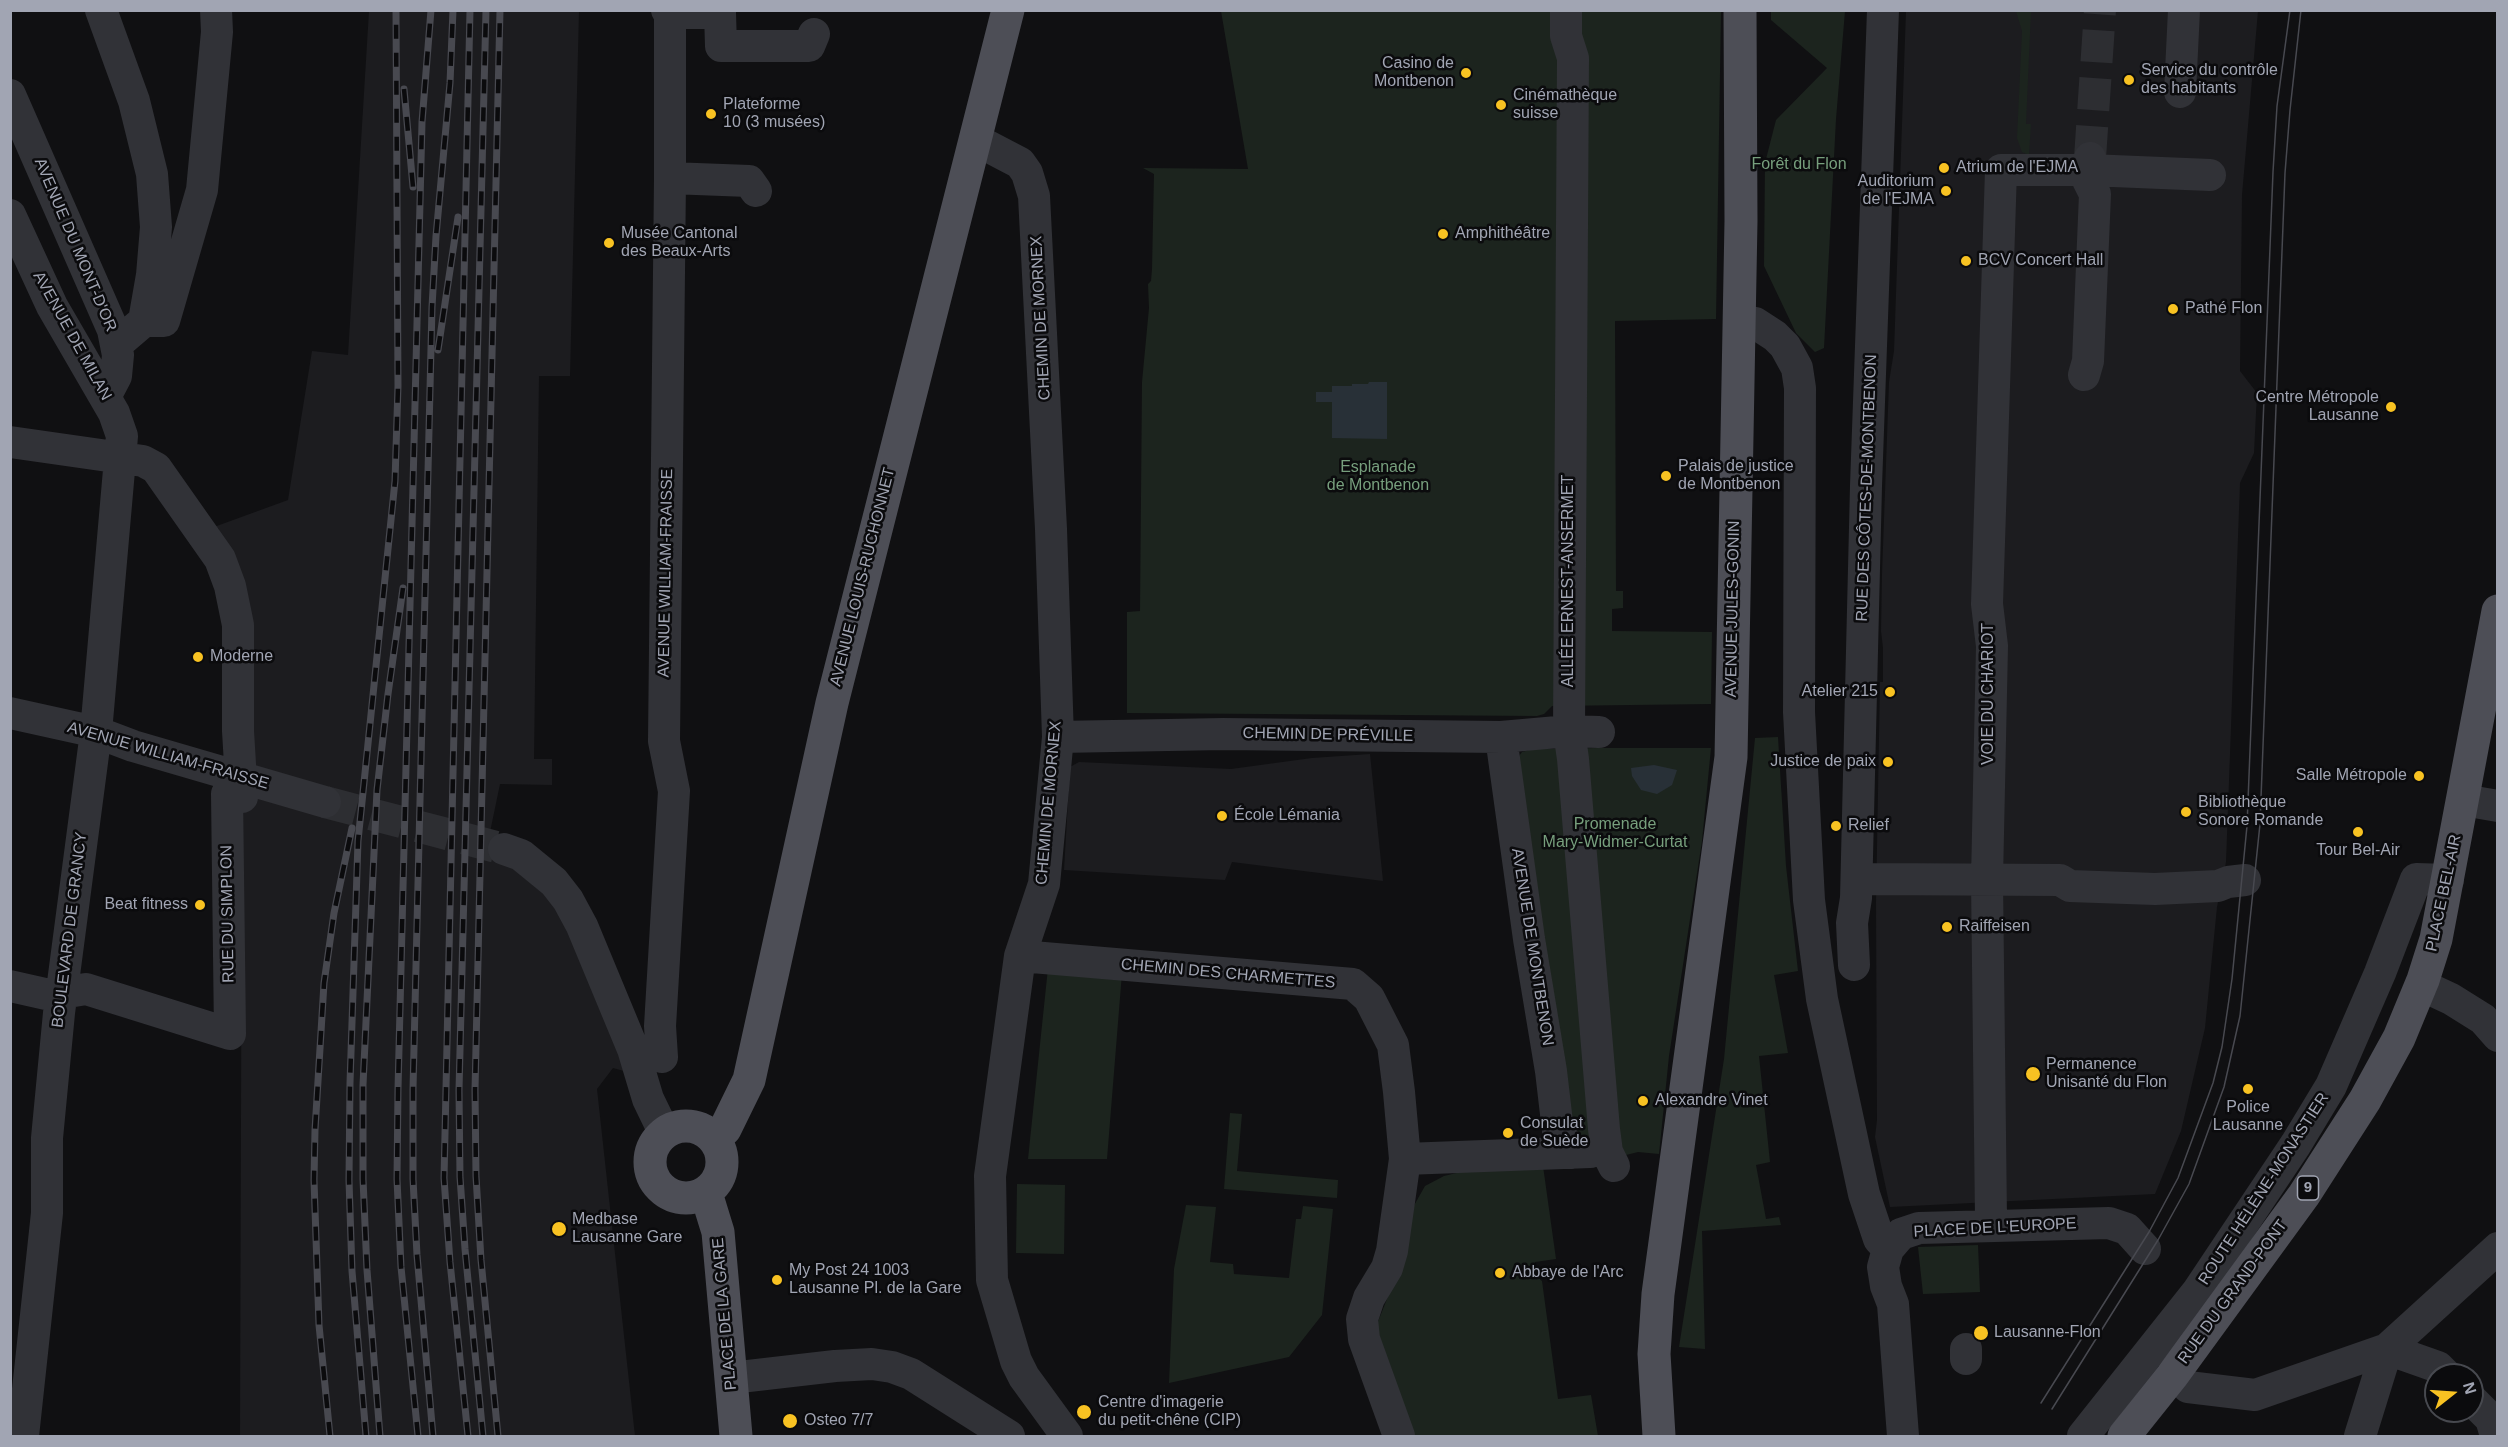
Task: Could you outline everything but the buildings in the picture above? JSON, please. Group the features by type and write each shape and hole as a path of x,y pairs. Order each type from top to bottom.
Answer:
{"main road":[{"name":"AVENUE LOUIS-RUCHONNET","path":"714,1139 725,1129 749,1080 832,702 1008,10"},
{"name":"AVENUE JULES-GONIN","path":"1659,1437 1654,1354 1658,1294 1731,757 1739,320 1740,10"},
{"name":"9","path":"2463,800 2498,611"},
{"name":"PLACE BEL-AIR","path":"2421,986 2436,939 2463,800"},
{"name":"RUE DU GRAND-PONT","path":"2124,1437 2180,1381 2304,1195 2391,1057 2421,986"},
{"path":"674,1127 696,1127 714,1139 720,1149 722,1162 720,1174 714,1185 705,1193 688,1199 678,1198 662,1190 655,1183 651,1174 650,1156 657,1139 664,1132 674,1127"},
{"name":"PLACE DE LA GARE","path":"705,1193 718,1232 736,1437"}],"street":[{"path":"102,10 134,101 152,174 156,227 152,275 144,321 117,344"},
{"path":"144,321 164,321 202,190 217,32 216,10"},
{"name":"ALLÉE ERNEST-ANSERMET","path":"1566,10 1566,36 1573,58 1584,731 1573,759 1593,1010 1610,1159 1573,1153"},
{"name":"RUE DES CÔTES-DE-MONTBENON","path":"1854,965 1852,923 1856,898 1883,10"},
{"path":"2180,92 2184,10"},
{"path":"668,12 720,13 721,46 809,46 814,34"},
{"name":"AVENUE WILLIAM-FRAISSE","path":"662,1057 660,1026 674,791 664,741 670,178 668,12"},
{"name":"AVENUE DU MONT-D'OR","path":"10,95 99,296 117,344 116,376 105,397"},
{"name":"CHEMIN DE MORNEX","path":"976,140 1020,163 1034,196 1051,529 1058,737 1044,884 1020,956 990,1176 993,1280 1016,1361 1024,1377 1067,1437"},
{"path":"2084,375 2088,361 2095,194 2088,180 2090,164 2222,175"},
{"name":"VOIE DU CHARIOT","path":"1990,1219 1987,880 1992,646 1987,604 2001,170 2090,164"},
{"path":"670,178 749,181 756,191"},
{"name":"AVENUE DE MILAN","path":"10,215 52,306 105,397 118,424"},
{"path":"1739,320 1755,323 1775,336 1785,346 1797,368 1800,388 1799,712 1809,900 1822,999 1864,1194 1879,1239 1888,1249 1884,1257 1884,1277 1893,1304 1903,1437"},
{"name":"BOULEVARD DE GRANCY","path":"23,1437 47,1213 47,1138 62,993 96,732 121,459 122,436 118,424"},
{"name":"RUE DU SIMPLON","path":"10,442 144,461 156,468 219,559 230,586 238,625 237,790 230,1034 86,989 62,993"},
{"name":"AVENUE WILLIAM-FRAISSE","path":"10,713 96,732 237,790 326,802"},
{"name":"CHEMIN DE PRÉVILLE","path":"1058,737 1223,734 1501,737 1584,731"},
{"name":"AVENUE DE MONTBENON","path":"1501,737 1558,1131 1573,1153"},
{"path":"2463,800 2498,806"},
{"path":"504,849 520,855 554,882 568,900 582,926 633,1049 648,1099 664,1132"},
{"path":"1866,879 2060,880 2070,886 2155,889 2218,886 2245,880"},
{"name":"ROUTE HÉLÈNE-MONASTIER","path":"2083,1437 2198,1291 2296,1144 2331,1086 2380,973 2416,879 2448,880"},
{"name":"CHEMIN DES CHARMETTES","path":"1020,956 1353,984 1369,998 1393,1045 1400,1092 1405,1159 1392,1251 1387,1268 1369,1298 1362,1319 1364,1339 1399,1437"},
{"path":"10,986 50,995 62,993"},
{"path":"2421,986 2451,999 2483,1019 2498,1036"},
{"path":"1405,1159 1573,1153"},
{"name":"PLACE DE L'EUROPE","path":"1888,1249 1901,1234 1918,1228 2109,1223 2127,1229 2145,1249"},
{"path":"2180,1381 2255,1395 2387,1348 2498,1248"},
{"path":"2387,1348 2427,1363"},
{"path":"2360,1437 2387,1348"},
{"path":"731,1378 835,1366 872,1364 892,1366 910,1374 1009,1437"},
{"path":"2484,1412 2491,1419 2496,1437"}],"shaded area":[{"path":"369,11 579,11 570,376 539,376 534,759 552,759 552,785 500,784 489,837 504,849 534,864 642,1076 613,1068 597,1089 635,1436 240,1436 242,797 238,625 204,538 219,529 214,527 288,500 312,351 348,355"},
{"path":"1906,11 2258,11 2242,195 2240,371 2257,393 2254,453 2240,483 2226,862 2217,907 2205,1028 2181,1131 2155,1194 1890,1207 1875,1137 1877,1120 1876,902 1880,682 1883,682 1882,574 1889,382 1894,351"},
{"path":"1369,382 1387,382 1387,439 1332,438 1332,402 1316,402 1316,392 1332,392 1332,386 1352,386 1352,384 1368,384"},
{"name":"École Lémania","path":"1370,754 1383,881 1232,862 1225,880 1064,870 1070,767 1079,762 1231,769 1312,758"},
{"path":"1654,765 1677,770 1672,785 1657,794 1641,790 1632,776 1631,768"}],"green space":[{"name":"Esplanade de Montbenon","path":"1221,11 1721,11 1716,319 1615,321 1616,591 1623,591 1623,608 1612,609 1612,631 1712,632 1711,704 1552,706 1544,714 1537,716 1127,713 1127,612 1140,611 1142,382 1149,308 1148,284 1151,281 1152,269 1154,174 1143,168 1248,169"},
{"name":"Forêt du Flon","path":"1771,11 1845,11 1836,119 1824,348 1815,352 1796,333 1764,266 1765,163 1776,120 1827,68 1771,20"},
{"path":"2016,11 2031,11 2026,124 2031,124 2029,155 2022,152 2017,138 2022,31"},
{"path":"1778,737 1786,866 1798,971 1774,975 1788,1053 1759,1056 1770,1162 1756,1165 1766,1219 1779,1217 1781,1225 1702,1231 1705,1349 1679,1347 1724,1059 1755,738"},
{"name":"Promenade Mary-Widmer-Curtat","path":"1711,748 1702,841 1669,1056 1659,1154 1638,1152 1622,1156 1572,1138 1519,756 1522,752 1533,749"},
{"path":"1048,968 1122,973 1107,1159 1028,1159"},
{"path":"1230,1113 1242,1114 1237,1171 1338,1180 1337,1198 1224,1189"},
{"path":"1543,1166 1556,1259 1535,1262 1537,1277 1542,1281 1558,1399 1591,1395 1598,1436 1412,1436 1378,1338 1377,1324 1391,1289 1412,1209 1425,1186 1444,1176 1473,1169"},
{"path":"1017,1184 1065,1185 1064,1254 1016,1253"},
{"path":"1186,1205 1216,1207 1210,1262 1233,1264 1234,1274 1289,1278 1296,1219 1301,1219 1303,1206 1333,1209 1322,1315 1289,1357 1169,1383 1174,1269"},
{"path":"1978,1245 1980,1292 1923,1294 1918,1247"}],"tunnel":[{"path":"2090,158 2100,10"},
{"path":"325,802 504,849"}],"tram line":[{"path":"2041,1403 2149,1232 2178,1178 2213,1083 2222,1047 2232,979 2247,826 2273,172 2277,106 2290,10"},
{"path":"2052,1409 2158,1240 2189,1184 2224,1087 2240,1016 2260,824 2285,173 2301,10"}],"railway":[{"path":"366,1436 352,1271 349,1180 350,1083 358,841 395,481 398,386 396,10"},
{"path":"418,1436 401,1267 397,1179 422,122 431,10"},
{"path":"433,1436 417,1255 413,1179 413,1089 432,307 450,83 453,10"},
{"path":"468,1436 450,1262 444,1178 470,10"},
{"path":"483,1436 460,1177 459,1090 486,10"},
{"path":"498,1436 481,1260 476,1176 475,1090 500,10"},
{"path":"404,89 413,187"},
{"path":"438,350 458,217"},
{"path":"380,1436 367,1270 363,1179 363,1085 377,790 403,588"},
{"path":"330,1436 319,1325 314,1180 315,1130 324,983 334,913 352,828"}],"place":[{"name":"Casino de Montbenon","path":"1466,73"},
{"name":"Service du contrôle des habitants","path":"2129,80"},
{"name":"Cinémathèque suisse","path":"1501,105"},
{"name":"Plateforme 10 (3 musées)","path":"711,114"},
{"name":"Atrium de l'EJMA","path":"1944,168"},
{"name":"Auditorium de l'EJMA","path":"1946,191"},
{"name":"Amphithéâtre","path":"1443,234"},
{"name":"Musée Cantonal des Beaux-Arts","path":"609,243"},
{"name":"BCV Concert Hall","path":"1966,261"},
{"name":"Pathé Flon","path":"2173,309"},
{"name":"Centre Métropole Lausanne","path":"2391,407"},
{"name":"Palais de justice de Montbenon","path":"1666,476"},
{"name":"Moderne","path":"198,657"},
{"name":"Atelier 215","path":"1890,692"},
{"name":"Justice de paix","path":"1888,762"},
{"name":"Salle Métropole","path":"2419,776"},
{"name":"Bibliothèque Sonore Romande","path":"2186,812"},
{"name":"École Lémania","path":"1222,816"},
{"name":"Relief","path":"1836,826"},
{"name":"Tour Bel-Air","path":"2358,832"},
{"name":"Beat fitness","path":"200,905"},
{"name":"Raiffeisen","path":"1947,927"},
{"name":"Permanence Unisanté du Flon","path":"2033,1074"},
{"name":"Police Lausanne","path":"2248,1089"},
{"name":"Alexandre Vinet","path":"1643,1101"},
{"name":"Consulat de Suède","path":"1508,1133"},
{"name":"Medbase Lausanne Gare","path":"559,1229"},
{"name":"Abbaye de l'Arc","path":"1500,1273"},
{"name":"My Post 24 1003 Lausanne Pl. de la Gare","path":"777,1280"},
{"name":"Lausanne-Flon","path":"1981,1333"},
{"name":"Centre d'imagerie du petit-chêne (CIP)","path":"1084,1412"},
{"name":"Osteo 7/7","path":"790,1421"}]}
